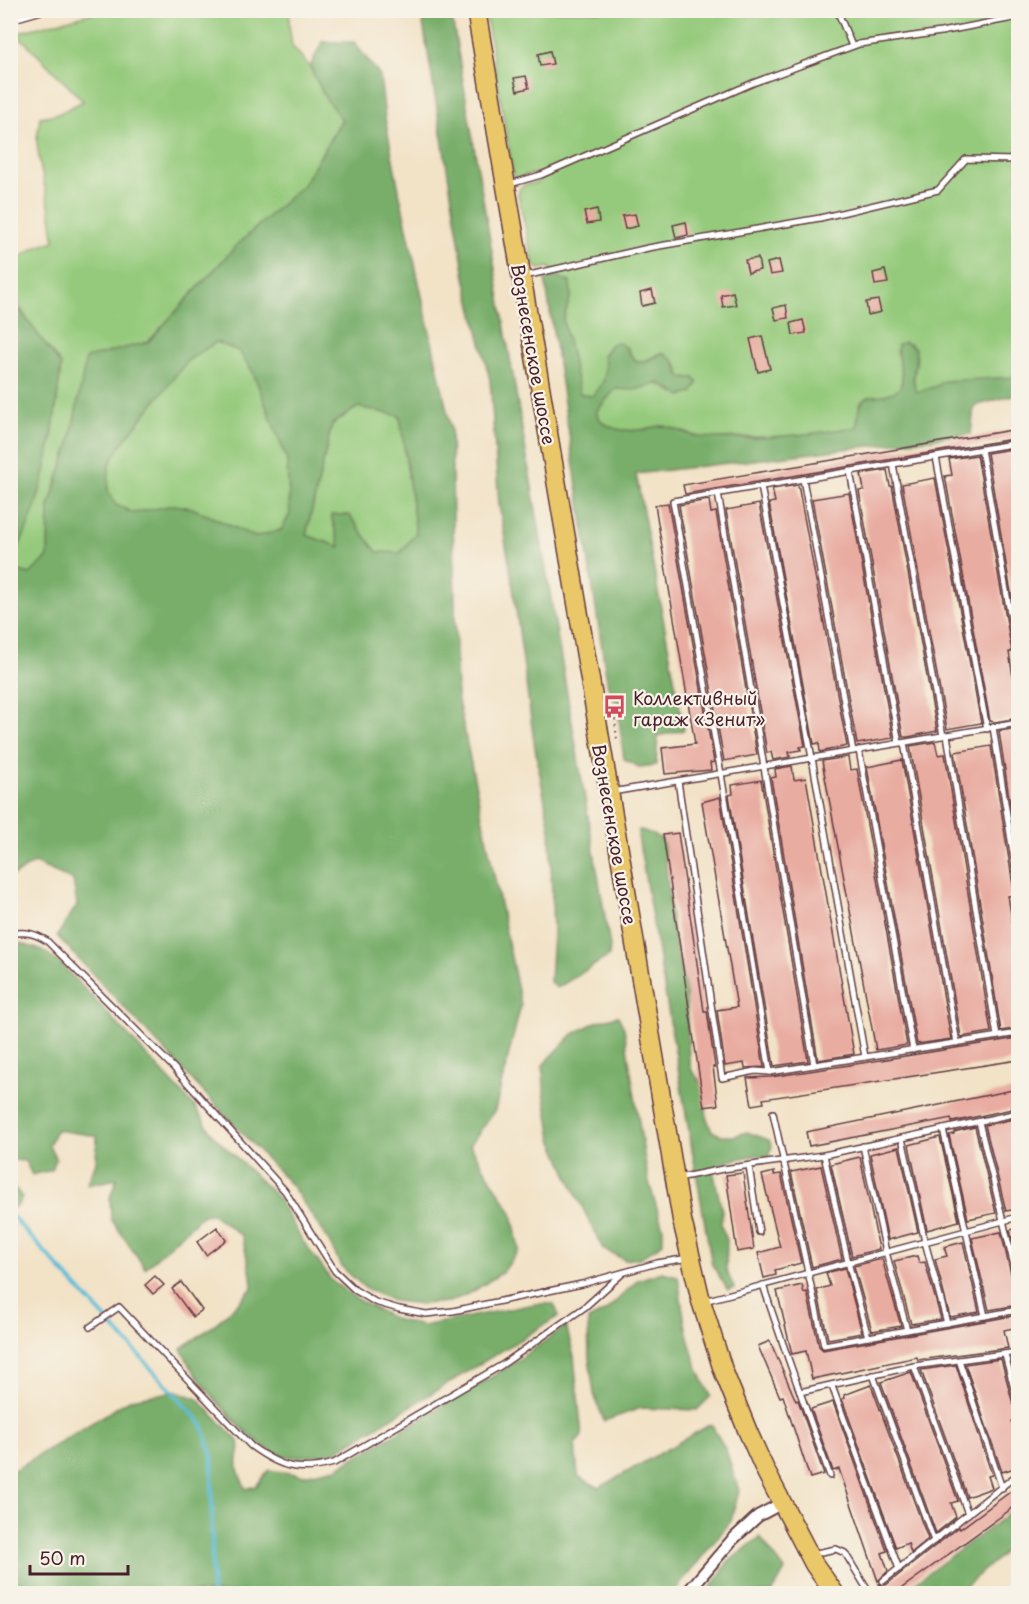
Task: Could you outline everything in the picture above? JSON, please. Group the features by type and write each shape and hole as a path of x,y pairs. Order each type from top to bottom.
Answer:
{"main road":[{"name":"Вознесенское шоссе","path":"476,10 674,1179 701,1302 723,1370 748,1432 812,1559 835,1593"},
{"name":"Вознесенское шоссе","path":"812,1559 823,1593"}],"street":[{"path":"686,1593 732,1540 758,1516 782,1503"}],"lane":[{"path":"10,20 45,10"},
{"path":"837,10 852,46"},
{"path":"505,185 541,175 753,83 852,46 1018,17"},
{"path":"521,277 648,248 820,218 938,190 966,159 1018,160"},
{"path":"770,1072 673,501 1018,443"},
{"path":"981,449 1018,658"},
{"path":"936,457 990,728 1018,884"},
{"path":"893,464 945,736 997,1036"},
{"path":"849,471 957,1043"},
{"path":"803,479 913,1050"},
{"path":"761,486 865,1057"},
{"path":"718,493 814,1065"},
{"path":"608,793 1018,723"},
{"path":"678,781 722,1078 755,1071 770,1072 1018,1033"},
{"path":"10,934 22,932 36,934 47,941 173,1067 285,1191 335,1271 355,1290 375,1302 426,1314 571,1286 657,1263 691,1257"},
{"path":"773,1113 824,1345 1018,1310"},
{"path":"674,1179 723,1169 824,1155 1018,1113"},
{"path":"979,1122 1018,1282"},
{"path":"943,1129 964,1232 985,1316"},
{"path":"902,1138 925,1242 947,1323"},
{"path":"863,1146 886,1252 907,1330"},
{"path":"824,1155 848,1262 868,1337"},
{"path":"749,1166 759,1232"},
{"path":"701,1302 1018,1217"},
{"path":"90,1327 119,1307 251,1446 270,1459 292,1467 314,1469 334,1464 502,1365 585,1307 624,1272"},
{"path":"763,1285 791,1371 830,1476"},
{"path":"800,1392 914,1366 1018,1352"},
{"path":"1005,1355 1018,1403"},
{"path":"959,1360 1002,1488"},
{"path":"914,1366 968,1514"},
{"path":"873,1375 934,1541"},
{"path":"832,1386 899,1569"},
{"path":"883,1581 1018,1474"},
{"path":"812,1559 836,1549 846,1553 870,1593"}],"green space":[{"path":"101,11 290,11 292,46 310,67 326,99 342,119 303,185 236,246 148,342 86,359 70,443 49,506 48,557 30,574 11,569 10,561 19,547 33,510 52,439 61,365 34,330 19,304 12,277 13,262 35,248 54,241 38,154 37,138 40,117 58,114 83,101 16,33"},
{"path":"421,11 451,11 610,946 609,956 557,988 550,982 553,934 550,829 534,742 511,573 499,505 490,380 465,277"},
{"path":"485,11 1018,11 1018,377 977,380 937,386 917,392 914,380 917,361 910,344 896,351 903,375 900,388 895,392 862,401 859,406 857,427 799,436 704,438 663,426 628,430 608,426 596,412 615,389 632,390 659,385 674,394 694,378 681,377 677,364 661,353 646,360 637,361 627,347 606,350 605,378 592,396 580,394 563,320 571,295 559,277 552,278 550,267 540,269 534,266 518,195 520,188 524,185 540,182 538,173 514,178"},
{"path":"322,42 354,42 380,76 385,118 400,196 451,429 457,696 521,1005 495,1110 470,1145 512,1213 519,1250 503,1272 472,1292 449,1302 422,1304 393,1301 365,1288 342,1267 327,1238 292,1186 57,936 77,905 73,880 34,863 11,877 11,569 30,574 48,557 49,506 70,443 86,358 148,342 236,246 303,185 342,120 326,99 310,67","holes":["216,342 239,351 253,372 287,460 290,514 281,530 255,537 192,508 174,505 133,513 116,505 108,492 109,466 122,443 188,360","358,407 400,416 416,533 400,553 377,552 349,515 331,515 340,547 306,535 332,424"]},
{"path":"558,277 570,282 571,295 563,320 580,394 592,396 600,387 605,373 603,356 610,345 616,342 639,362 648,361 662,353 667,355 673,360 681,377 694,378 698,383 692,393 681,396 659,383 634,390 615,389 596,412 608,426 620,430 642,430 662,426 696,436 760,438 857,427 861,404 865,399 891,393 900,388 902,376 897,351 898,345 904,342 915,348 913,382 917,392 937,386 943,381 1018,377 1018,394 974,406 971,434 636,474 684,730 658,736 656,765 639,767 624,759 619,719 625,711 623,703 614,700 608,687 545,279"},
{"path":"19,309 61,365 51,441 40,491 23,539 11,561 10,314"},
{"path":"216,342 239,351 253,372 287,460 290,514 281,530 255,537 192,508 174,505 134,513 116,505 108,492 109,466 122,443 188,360"},
{"path":"358,407 400,416 416,533 400,553 377,552 349,515 331,516 340,547 306,535 332,424"},
{"path":"639,830 661,838 664,844 672,930 686,992 689,1059 692,1071 700,1081 704,1092 707,1119 712,1131 722,1136 734,1136 747,1132 769,1140 772,1146 769,1157 756,1155 725,1162 713,1170 722,1211 721,1226 727,1240 726,1269 734,1288 728,1290 712,1265 638,836"},
{"path":"19,943 44,951 62,965 195,1107 213,1135 278,1198 302,1240 333,1282 362,1302 397,1320 423,1326 535,1304 554,1304 559,1316 335,1452 290,1457 271,1451 256,1441 210,1393 187,1361 181,1348 219,1321 252,1288 242,1236 212,1214 203,1215 145,1268 111,1219 110,1197 117,1179 87,1185 96,1162 97,1136 56,1130 49,1145 56,1159 52,1170 32,1175 25,1161 11,1160 10,944"},
{"path":"618,1016 624,1028 648,1179 663,1228 663,1243 640,1258 625,1260 603,1249 552,1139 544,1092 543,1065 573,1034 596,1022"},
{"path":"11,1183 22,1197 18,1205 11,1209"},
{"path":"662,1272 678,1276 692,1352 711,1396 697,1410 641,1408 604,1421 594,1394 589,1358 588,1320 606,1311 638,1280"},
{"path":"566,1326 574,1357 582,1436 575,1444 578,1476 599,1488 711,1424 726,1450 739,1491 731,1521 673,1593 11,1593 11,1472 131,1399 177,1391 198,1399 239,1442 238,1466 246,1489 256,1486 269,1470 303,1475 337,1468 505,1369"},
{"path":"1018,1507 1018,1540 958,1593 901,1593"},
{"path":"760,1537 785,1570 772,1593 707,1593 727,1563"}],"building":[{"path":"550,51 553,64 540,66 538,54"},
{"path":"526,76 529,88 517,91 514,78"},
{"path":"597,209 599,222 587,224 584,212"},
{"path":"635,214 638,226 625,229 622,216"},
{"path":"686,222 688,235 676,238 673,225"},
{"path":"758,258 760,270 748,273 745,260"},
{"path":"779,260 782,273 770,275 767,263"},
{"path":"885,270 888,283 875,285 873,273"},
{"path":"652,290 655,303 642,306 640,293"},
{"path":"733,292 736,305 723,307 721,295"},
{"path":"878,300 881,312 868,315 866,302"},
{"path":"786,305 788,318 776,320 773,308"},
{"path":"803,320 806,333 793,335 791,323"},
{"path":"762,336 770,369 758,372 750,339"},
{"path":"1018,429 1018,438 685,494 683,485"},
{"path":"1018,448 1018,633 987,453"},
{"path":"977,455 1012,652 1009,652 1018,708 1018,718 995,722 990,721 945,476 952,475 949,459"},
{"path":"887,470 890,486 892,486 937,731 908,737 903,737 859,491 864,490 861,474"},
{"path":"935,478 981,723 947,729 902,484"},
{"path":"798,485 847,746 820,752 819,743 814,744 769,503 775,502 772,489"},
{"path":"849,493 893,738 857,744 812,499"},
{"path":"709,500 711,513 716,512 757,755 724,761 679,505"},
{"path":"668,503 714,762 710,763 711,770 665,774 662,748 695,744 655,505"},
{"path":"759,504 805,746 800,747 801,750 789,752 790,757 773,760 771,752 767,753 726,510"},
{"path":"1018,728 1018,856 999,731"},
{"path":"935,742 938,755 945,754 991,1032 961,1037 910,746"},
{"path":"991,746 1013,885 1018,889 1018,895 1008,896 1018,955 1018,1028 1001,1031 955,752"},
{"path":"848,757 850,770 857,769 907,1045 876,1050 822,761"},
{"path":"902,760 951,1039 917,1044 867,767"},
{"path":"792,766 794,780 806,778 854,1054 818,1060 771,778 776,777 775,769"},
{"path":"761,780 808,1061 774,1066 729,795 733,794 732,785"},
{"path":"720,797 764,1067 745,1068 744,1063 725,1066 717,1010 737,1007 702,802"},
{"path":"678,833 704,1011 707,1011 715,1067 713,1067 718,1105 704,1107 663,835"},
{"path":"1018,1038 1018,1060 763,1099 764,1103 752,1105 747,1078 771,1077"},
{"path":"1018,1089 1018,1104 1011,1106 1012,1109 952,1122 951,1118 809,1146 806,1132"},
{"path":"1014,1119 1018,1137 1018,1209 1006,1211 985,1125"},
{"path":"975,1127 996,1213 968,1219 949,1135"},
{"path":"940,1137 959,1221 927,1230 909,1145"},
{"path":"899,1147 918,1232 888,1240 870,1154"},
{"path":"860,1157 879,1249 852,1256 831,1164"},
{"path":"821,1166 842,1259 812,1267 791,1172"},
{"path":"774,1172 774,1175 781,1174 801,1263 775,1270 776,1275 764,1278 758,1253 780,1247 762,1175"},
{"path":"743,1173 754,1249 737,1252 726,1175"},
{"path":"217,1227 226,1240 206,1255 197,1242"},
{"path":"1018,1228 1018,1263 1010,1230"},
{"path":"1001,1232 1013,1283 1018,1287 1018,1305 989,1310 972,1238"},
{"path":"963,1242 979,1312 950,1317 935,1259 947,1256 944,1247"},
{"path":"917,1256 919,1263 925,1262 941,1319 911,1324 894,1261"},
{"path":"882,1259 901,1326 872,1331 854,1266"},
{"path":"845,1268 862,1333 828,1339 817,1290 830,1286 826,1273"},
{"path":"155,1276 164,1285 153,1294 145,1285"},
{"path":"181,1282 202,1310 193,1317 172,1289"},
{"path":"802,1285 804,1293 807,1292 819,1346 823,1350 1018,1315 1018,1327 1004,1330 1008,1348 918,1360 917,1357 812,1379 806,1351 792,1354 777,1291"},
{"path":"770,1341 796,1401 798,1400 824,1474 810,1478 783,1396 780,1397 758,1346"},
{"path":"1018,1358 1018,1386 1011,1360"},
{"path":"1001,1359 1013,1404 1018,1408 1018,1420 1012,1421 1018,1442 1018,1467 1002,1472 965,1364"},
{"path":"956,1365 992,1475 988,1476 992,1488 967,1497 921,1370"},
{"path":"911,1372 958,1501 951,1503 956,1517 936,1533 881,1382"},
{"path":"871,1385 928,1539 911,1553 908,1543 896,1548 842,1399 845,1398 844,1395"},
{"path":"833,1402 887,1551 882,1553 888,1571 878,1581 839,1469 833,1471 811,1409"},
{"path":"1018,1486 1018,1502 1007,1512 895,1593 884,1593 879,1584 886,1585 959,1527 960,1529"}],"waterway":[{"path":"10,1214 202,1424 212,1456 212,1594"}],"place":[{"name":"Коллективный гараж «Зенит»","path":"615,707"}]}
